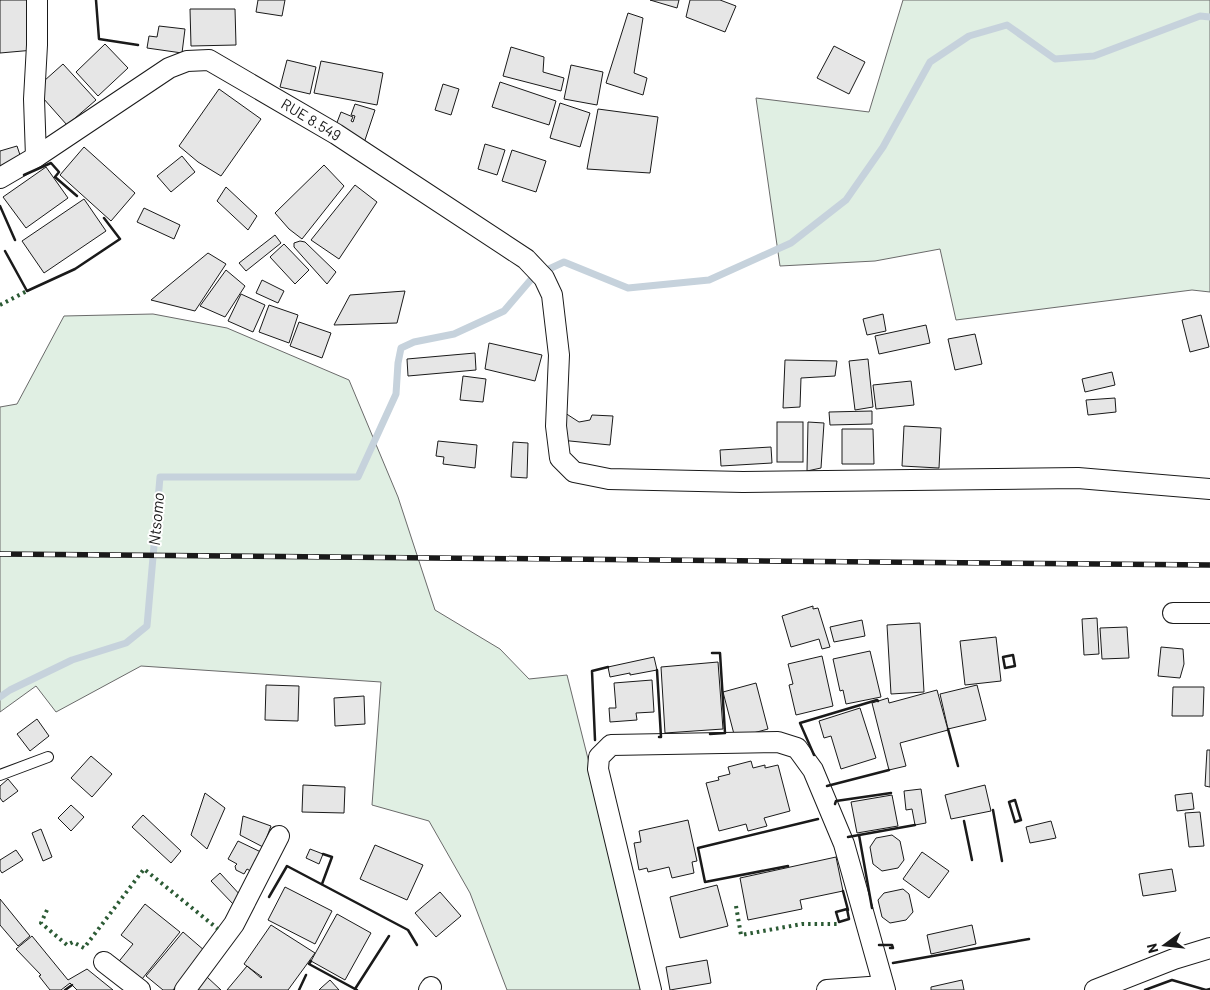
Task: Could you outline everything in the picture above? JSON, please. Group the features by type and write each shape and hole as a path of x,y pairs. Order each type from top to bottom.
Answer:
{"street":[{"path":"36,157 34,99 37,0"},
{"name":"RUE 8.549","path":"0,178 36,157 169,68 187,61 209,60 336,134 526,259 544,278 552,295 559,355 556,426 560,458 574,472 609,479 743,482 1078,478 1210,489"},
{"path":"1172,613 1210,613"},
{"path":"651,990 598,769 599,757 611,746 778,742 797,748 813,770 844,844 884,988 827,990"},
{"path":"185,990 234,924 279,836"},
{"path":"1095,990 1174,959 1210,948"},
{"path":"104,962 140,990"}],"lane":[{"path":"0,775 48,756"}],"green space":[{"path":"903,0 1210,0 1210,292 1192,290 956,320 940,249 875,261 780,266 756,98 869,112"},
{"path":"153,314 227,328 349,380 398,497 435,610 500,649 529,679 567,675 646,990 507,990 470,893 429,821 372,805 381,682 141,666 56,712 36,686 0,712 0,407 17,404 64,316"}],"building":[{"path":"0,0 30,0 34,50 0,53"},
{"path":"258,0 285,0 282,16 256,12"},
{"path":"650,0 679,0 677,8"},
{"path":"690,0 720,0 736,6 725,32 686,17"},
{"path":"190,9 235,9 236,45 191,46"},
{"path":"628,13 643,18 634,73 647,78 643,95 606,83"},
{"path":"159,26 185,29 182,53 147,48 149,36 157,37"},
{"path":"105,44 128,68 98,96 76,72"},
{"path":"834,46 865,62 849,94 817,78"},
{"path":"511,47 544,57 543,72 564,78 561,91 503,76"},
{"path":"287,60 316,67 310,94 280,87"},
{"path":"321,61 383,73 377,105 314,93"},
{"path":"63,64 96,100 67,125 35,89"},
{"path":"571,65 603,72 597,105 564,99"},
{"path":"500,82 556,101 549,125 492,107"},
{"path":"443,84 459,89 451,115 435,110"},
{"path":"219,89 261,119 221,176 198,162 179,146"},
{"path":"560,103 590,113 580,147 550,138"},
{"path":"355,104 375,110 364,143 336,125 341,112 353,117 351,121 353,122 355,116 351,115"},
{"path":"598,109 658,117 650,173 587,169"},
{"path":"485,144 505,150 497,175 478,169"},
{"path":"17,146 22,161 0,167 0,151"},
{"path":"84,147 135,193 111,221 60,175"},
{"path":"512,150 546,161 536,192 502,181"},
{"path":"182,156 195,172 171,192 157,176"},
{"path":"324,165 344,186 302,239 289,229 275,213"},
{"path":"46,167 68,198 26,228 3,197"},
{"path":"355,185 377,202 339,259 311,240"},
{"path":"226,187 257,216 248,230 217,201"},
{"path":"84,199 106,231 44,273 22,241"},
{"path":"144,208 180,225 174,239 137,222"},
{"path":"275,235 281,243 246,271 239,263"},
{"path":"305,242 336,272 327,284 294,247 294,243"},
{"path":"284,244 309,270 295,284 270,257"},
{"path":"208,253 226,264 195,311 151,300"},
{"path":"226,270 245,286 225,317 200,306"},
{"path":"262,280 284,291 278,303 256,293"},
{"path":"405,291 397,323 334,325 350,295"},
{"path":"241,294 265,305 253,332 228,321"},
{"path":"269,305 298,315 289,343 259,332"},
{"path":"883,314 886,331 867,335 863,319"},
{"path":"1201,315 1209,347 1190,352 1182,320"},
{"path":"299,322 331,333 322,358 290,346"},
{"path":"926,325 930,343 879,354 875,336"},
{"path":"975,334 982,364 955,370 948,339"},
{"path":"489,343 542,355 535,381 485,369"},
{"path":"475,353 476,370 408,376 407,359"},
{"path":"868,359 873,407 855,410 849,361"},
{"path":"785,360 837,361 835,376 801,378 800,407 783,408"},
{"path":"1112,372 1115,385 1085,392 1082,379"},
{"path":"463,376 486,379 483,402 460,400"},
{"path":"911,381 914,405 876,409 873,385"},
{"path":"1115,398 1116,412 1088,415 1086,400"},
{"path":"562,411 579,422 590,420 592,415 613,416 610,445 560,440"},
{"path":"872,411 872,424 830,425 829,412"},
{"path":"777,422 803,422 803,462 777,462"},
{"path":"808,422 824,423 821,468 807,471"},
{"path":"904,426 941,428 939,468 902,466"},
{"path":"842,429 873,429 874,464 842,464"},
{"path":"438,441 477,445 475,468 443,464 444,457 436,456"},
{"path":"513,442 528,443 527,478 511,477"},
{"path":"771,447 772,463 721,466 720,450"},
{"path":"813,606 813,609 818,608 830,647 822,649 819,639 791,647 782,616"},
{"path":"1097,618 1099,654 1084,655 1082,619"},
{"path":"862,620 865,636 834,642 830,627"},
{"path":"920,623 924,692 891,694 887,625"},
{"path":"1127,627 1129,658 1102,659 1100,628"},
{"path":"996,637 1001,681 965,685 960,641"},
{"path":"1161,647 1183,649 1184,664 1180,678 1158,676"},
{"path":"870,651 881,697 846,704 843,690 840,691 833,659"},
{"path":"822,656 833,706 796,715 789,685 793,684 788,664"},
{"path":"654,657 657,670 610,677 608,667"},
{"path":"718,662 723,729 665,733 661,667"},
{"path":"652,680 654,712 636,713 637,720 610,722 609,708 616,708 614,683"},
{"path":"756,683 768,729 735,738 723,692"},
{"path":"266,685 299,686 298,721 265,720"},
{"path":"977,685 986,720 948,729 940,694"},
{"path":"1173,687 1204,687 1203,716 1172,716"},
{"path":"937,690 948,730 900,743 906,766 889,770 872,703 888,698 889,703"},
{"path":"364,696 365,724 335,726 334,698"},
{"path":"860,708 876,758 841,769 831,736 824,738 819,721"},
{"path":"37,719 49,736 30,751 17,734"},
{"path":"1207,750 1210,750 1210,787 1205,786"},
{"path":"91,756 112,774 92,797 71,778"},
{"path":"751,761 753,768 765,765 765,768 778,765 790,811 764,818 767,826 748,831 746,824 719,831 706,783 719,780 718,777 730,774 728,767"},
{"path":"8,779 18,791 3,802 0,798 0,786"},
{"path":"303,785 345,787 344,813 302,812"},
{"path":"985,785 991,811 951,819 945,795"},
{"path":"921,789 926,823 915,825 912,809 906,810 904,791"},
{"path":"205,793 225,808 207,849 191,835"},
{"path":"1192,793 1194,809 1177,811 1175,795"},
{"path":"892,795 898,826 857,833 851,802"},
{"path":"71,805 84,817 71,831 58,818"},
{"path":"1200,812 1204,846 1189,847 1185,813"},
{"path":"143,815 181,851 171,863 132,827"},
{"path":"243,816 271,826 263,847 240,835"},
{"path":"688,820 697,861 692,862 694,873 672,878 669,867 648,872 647,868 639,870 634,843 641,842 639,831"},
{"path":"1051,821 1056,838 1030,843 1026,827"},
{"path":"41,829 52,857 43,861 32,833"},
{"path":"892,835 900,841 904,860 898,868 882,871 873,864 870,847 876,838"},
{"path":"238,841 265,854 256,874 247,869 244,874 236,870 235,866 237,864 228,859"},
{"path":"375,845 423,865 407,900 360,879"},
{"path":"310,849 323,854 319,864 306,858"},
{"path":"16,850 23,860 2,873 0,870 0,860"},
{"path":"922,852 949,871 929,898 903,879"},
{"path":"836,857 843,891 800,900 802,909 748,920 740,878"},
{"path":"1172,869 1176,891 1143,896 1139,874"},
{"path":"220,873 242,897 234,905 211,881"},
{"path":"717,885 728,926 680,938 670,897"},
{"path":"285,887 332,911 315,944 268,920"},
{"path":"903,889 909,894 913,912 906,920 890,923 882,917 878,900 884,893"},
{"path":"440,892 461,916 436,937 415,913"},
{"path":"0,899 30,936 18,946 0,925"},
{"path":"145,904 180,932 138,984 116,965 133,944 121,935"},
{"path":"337,914 371,933 345,980 311,961"},
{"path":"271,925 315,953 288,990 227,990 247,966 244,964"},
{"path":"972,925 976,944 931,954 927,935"},
{"path":"183,932 205,951 173,990 163,990 146,976"},
{"path":"32,936 68,980 87,969 113,990 77,990 70,983 61,990 50,990 39,976 41,975 16,949"},
{"path":"707,960 711,983 670,990 666,967"},
{"path":"207,977 221,990 197,990"},
{"path":"330,980 339,990 319,990 321,988"},
{"path":"962,980 964,990 931,990 931,987"}],"waterway":[{"name":"Ntsomo","path":"0,697 10,690 72,660 126,643 147,626 160,477 358,477 396,394 401,348 414,342 454,334 504,311 534,276 564,262 628,288 709,280 791,243 846,200 883,147 930,62 969,36 1007,25 1055,59 1094,56 1200,16 1210,17"}],"railway":[{"path":"0,554 1210,565"}],"hedge":[{"path":"0,305 27,291"},
{"path":"47,910 41,923 67,945 73,942 84,948 144,869 218,929"},
{"path":"736,906 741,935 802,924 837,924"}],"wall":[{"path":"96,0 99,39 138,45"},
{"path":"24,175 51,163 59,172 55,177 77,196"},
{"path":"0,206 15,240"},
{"path":"5,251 27,291 75,269 120,239 104,218"},
{"path":"710,734 725,733 720,653 712,653"},
{"path":"1013,655 1015,666 1005,668 1003,657 1013,655"},
{"path":"595,740 592,671 608,667"},
{"path":"657,670 661,737 659,737"},
{"path":"814,755 800,723 878,701"},
{"path":"948,729 958,766"},
{"path":"827,786 889,770"},
{"path":"835,804 836,801 891,793"},
{"path":"1015,800 1021,820 1015,822 1009,802 1015,800"},
{"path":"993,810 1002,861"},
{"path":"788,866 705,882 698,848 818,819"},
{"path":"964,821 972,860"},
{"path":"848,837 915,825"},
{"path":"859,835 872,908"},
{"path":"322,884 332,857 323,854"},
{"path":"269,897 287,866 408,930 417,945"},
{"path":"843,891 848,910"},
{"path":"847,909 849,919 839,922 836,912 847,909"},
{"path":"355,989 389,936"},
{"path":"893,963 1029,939"},
{"path":"879,945 892,945 893,948 890,948"},
{"path":"311,961 309,964 357,990"},
{"path":"299,990 306,975"},
{"path":"1145,990 1172,980 1206,990 1210,989"},
{"path":"65,990 72,985"}]}
